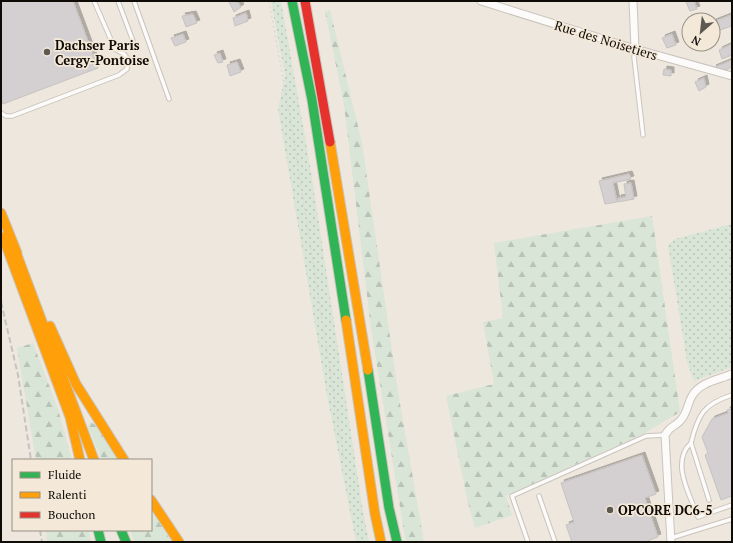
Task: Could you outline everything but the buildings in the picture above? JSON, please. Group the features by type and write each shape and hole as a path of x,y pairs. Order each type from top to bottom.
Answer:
{"main road":[{"path":"292,1 312,100 375,514 381,542"},
{"path":"305,1 349,250 396,542"},
{"path":"1,213 94,459"},
{"path":"1,232 86,459"},
{"path":"14,247 76,384 123,459"},
{"path":"70,417 80,459"},
{"path":"152,502 179,542"},
{"path":"98,531 101,542"},
{"path":"113,531 117,542"},
{"path":"121,531 126,542"}],"street":[{"name":"Rue des Noisetiers","path":"481,1 635,49 732,76"},
{"path":"633,1 635,49"},
{"path":"671,540 665,435 669,428 680,421 688,409 691,397 699,386 732,374"}],"lane":[{"path":"1,113 6,116 12,116 114,77 127,69 128,60 124,54 114,48 94,1"},
{"path":"118,1 136,49"},
{"path":"134,1 169,98"},
{"path":"635,49 634,57 643,135"},
{"path":"732,395 715,401 705,409 691,443 685,448 681,458 684,479 698,517 732,505"},
{"path":"528,542 512,496 646,436 665,435"},
{"path":"691,443 709,500"},
{"path":"539,496 555,542"},
{"path":"671,540 732,519"}],"path":[{"path":"268,1 292,128 344,460"}],"green space":[{"path":"271,1 281,1 310,165 369,542 356,542 327,395 278,109 285,76"},
{"path":"330,10 362,143 398,392 424,542 406,542 405,538 371,328 344,105 325,11"},
{"path":"652,216 680,412 643,434 506,496 512,515 475,528 468,503 446,396 494,384 483,322 503,318 494,243"},
{"path":"732,224 732,367 694,381 687,362 668,245 675,239"},
{"path":"33,343 58,409 72,459 36,459 17,348"},
{"path":"91,422 95,425 117,459 102,459 88,427 89,423"},
{"path":"152,512 172,542 134,542 130,531 152,531"},
{"path":"46,531 89,531 91,542 47,542"}],"railway":[{"path":"1,302 18,375 31,459"},
{"path":"40,531 42,542"}],"traffic: fast":[{"path":"292,1 312,100 346,320"},
{"path":"368,370 389,508 397,542"},
{"path":"98,531 101,542"},
{"path":"121,531 126,542"}],"traffic: slow":[{"path":"330,142 368,370"},
{"path":"1,213 17,253"},
{"path":"3,237 70,417 80,459"},
{"path":"14,247 94,459"},
{"path":"346,320 375,514 381,542"},
{"path":"50,326 76,384 123,459"},
{"path":"152,502 179,542"}],"traffic: jam":[{"path":"305,1 330,142"}],"place":[{"name":"Dachser Paris Cergy-Pontoise","path":"47,52"},
{"name":"OPCORE DC6-5","path":"610,510"}]}
